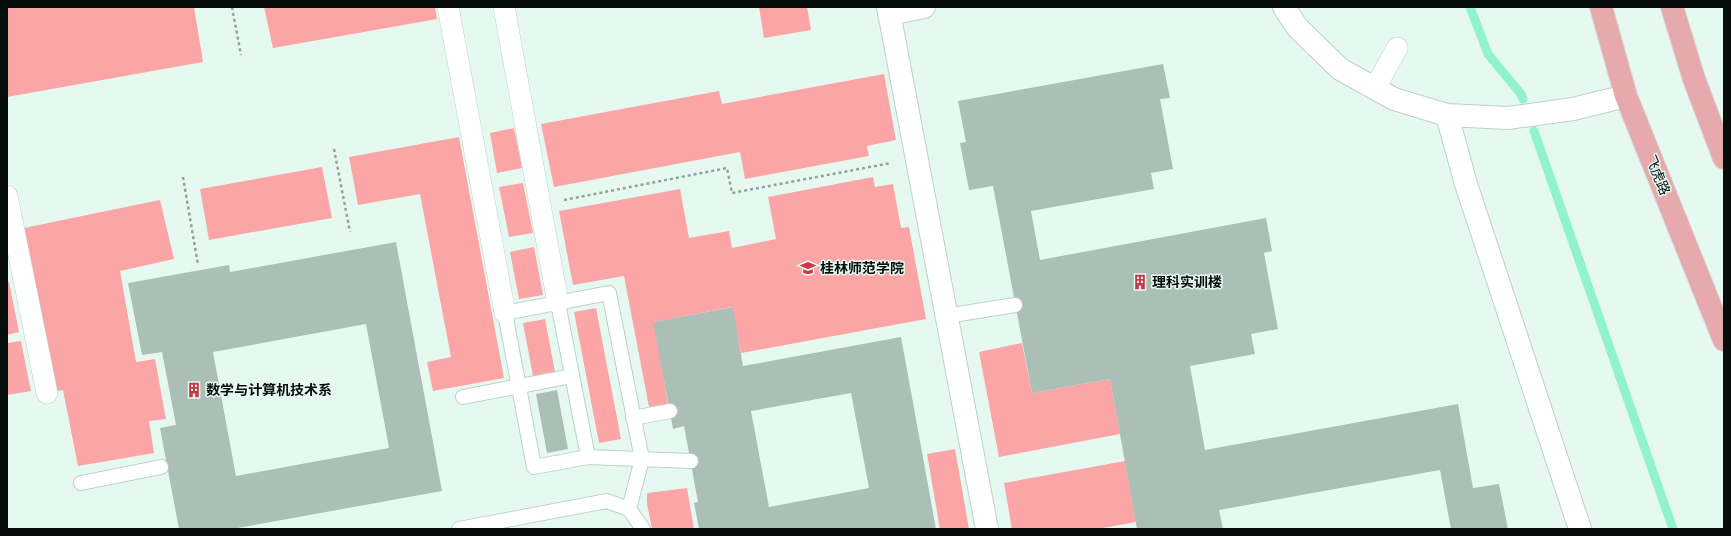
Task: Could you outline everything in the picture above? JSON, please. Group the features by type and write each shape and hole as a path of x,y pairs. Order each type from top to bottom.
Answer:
{"main road":[{"name":"飞虎路","path":"1601,7 1626,96 1724,340"},
{"path":"1672,7 1694,79 1724,158"}],"street":[{"path":"448,7 505,313"},
{"path":"504,7 558,303"},
{"path":"924,7 888,10 987,529"},
{"path":"1284,7 1297,27 1340,69 1394,98 1447,115 1508,118 1573,109 1626,96"},
{"path":"1375,88 1397,48"},
{"path":"1447,115 1466,184 1580,529"},
{"path":"7,196 47,393"}],"lane":[{"path":"629,509 642,459 609,293 505,313 534,467 588,457 642,459 691,461"},
{"path":"558,303 588,457"},
{"path":"946,316 1015,305"},
{"path":"463,397 572,376"},
{"path":"633,418 670,411"},
{"path":"81,483 161,467"},
{"path":"459,529 606,501 629,509 643,529"}],"path":[{"path":"232,7 241,55"},
{"path":"334,149 350,232"},
{"path":"540,204 727,168 732,193 916,158"},
{"path":"183,177 198,265"}],"shaded area":[{"path":"7,7 194,7 203,62 7,97"},
{"path":"264,7 435,7 437,19 273,48"},
{"path":"759,7 807,7 811,30 764,38"},
{"path":"884,74 896,140 867,146 869,156 745,179 740,152 554,187 541,124 719,91 722,104"},
{"path":"514,128 522,168 497,173 490,133"},
{"path":"459,137 504,378 433,391 427,362 451,357 420,194 358,205 349,157"},
{"path":"322,167 332,218 209,240 200,189"},
{"path":"873,177 875,187 893,184 901,228 909,227 926,319 741,353 732,307 654,322 668,404 649,407 624,276 573,285 559,211 680,189 689,238 729,231 732,248 776,239 768,197"},
{"path":"523,183 533,233 509,237 499,187"},
{"path":"160,200 174,259 120,271 136,362 155,359 166,419 149,421 154,453 78,466 63,390 47,393 14,230"},
{"path":"534,247 543,295 519,299 510,252"},
{"path":"9,282 19,332 7,335 7,283"},
{"path":"596,308 621,439 599,443 574,312"},
{"path":"545,319 555,372 533,376 523,323"},
{"path":"21,341 31,391 7,395 7,343"},
{"path":"1022,343 1032,393 1110,379 1120,434 999,457 979,352"},
{"path":"955,449 969,529 940,529 927,454"},
{"path":"1125,461 1136,522 1097,529 1012,529 1004,483"},
{"path":"687,488 694,529 652,529 647,504 647,493"}],"building":[{"name":"理科实训楼","path":"1163,64 1170,98 1160,99 1173,169 1151,173 1154,189 1031,211 1040,260 1266,218 1272,251 1264,253 1278,329 1251,334 1255,354 1190,366 1205,450 1458,404 1473,488 1499,484 1508,529 1451,529 1440,470 1219,510 1223,529 1137,529 1110,379 1032,393 993,186 969,190 960,143 966,142 958,101"},
{"name":"数学与计算机技术系","path":"396,242 442,491 232,529 179,529 160,428 176,425 162,352 142,355 128,283 229,265 230,272","holes":["366,324 389,448 236,476 213,352"]},
{"path":"733,307 743,366 901,337 936,529 699,529 694,503 698,502 684,426 673,429 653,322","holes":["851,393 869,488 769,507 751,411"]},
{"path":"557,390 568,449 547,453 536,394"}],"waterway":[{"path":"1470,7 1488,54 1521,94 1523,99"},
{"path":"1534,131 1673,529"}],"place":[{"name":"桂林师范学院","path":"808,268"},
{"name":"理科实训楼","path":"1140,282"},
{"name":"数学与计算机技术系","path":"194,390"}]}
